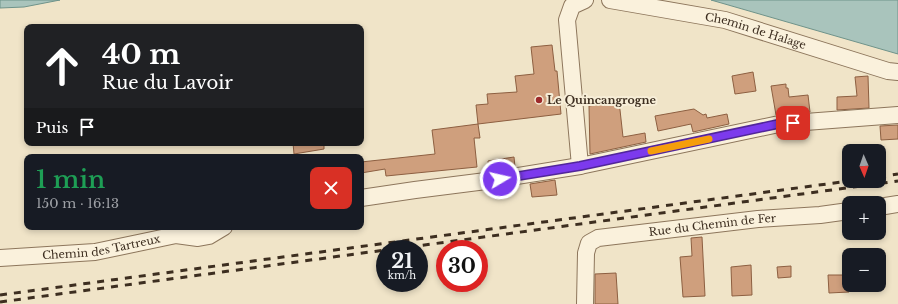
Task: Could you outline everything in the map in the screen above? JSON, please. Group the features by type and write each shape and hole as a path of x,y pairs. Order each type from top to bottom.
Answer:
{"street":[{"name":"Chemin de Halage","path":"610,0 725,20 888,71 898,72"},
{"path":"578,3 567,20 580,166"},
{"path":"364,198 486,182 580,166 778,124 898,115"},
{"path":"886,206 898,204"},
{"name":"Rue du Chemin de Fer","path":"585,304 586,253 589,243 598,238 758,218 820,215 842,212"},
{"name":"Chemin des Tartreux","path":"0,258 95,252 176,236 198,238 210,236 219,230"}],"water":[{"path":"0,0 60,0 24,7 0,8"},
{"path":"711,0 898,0 898,54"}],"building":[{"path":"552,45 555,71 557,71 561,114 478,124 476,105 488,104 487,94 517,92 515,76 534,74 531,47"},
{"path":"753,72 756,91 735,94 732,76"},
{"path":"868,76 869,108 837,110 837,97 857,96 855,77"},
{"path":"786,84 789,97 808,95 810,112 776,115 771,86"},
{"path":"619,101 623,137 645,133 646,142 590,154 589,106"},
{"path":"694,109 703,115 706,114 707,118 727,114 729,124 693,132 691,124 658,131 655,116"},
{"path":"478,124 480,138 474,138 477,167 386,176 385,169 364,172 364,162 435,154 432,130"},
{"path":"898,125 898,139 881,140 880,126"},
{"path":"293,146 324,146 324,149 294,154"},
{"path":"514,157 515,167 489,171 488,161"},
{"path":"555,180 557,195 532,197 530,184"},
{"path":"702,237 705,296 683,297 680,257 692,256 691,238"},
{"path":"751,265 752,295 732,296 731,267"},
{"path":"791,266 791,277 778,278 777,267"},
{"path":"616,273 618,304 595,304 595,274"},
{"path":"828,275 842,275 842,292 849,292 829,293"}],"railway":[{"path":"886,176 898,174"},
{"path":"428,245 898,181"},
{"path":"0,295 842,182"},
{"path":"0,302 376,251"}],"slow traffic":[{"path":"651,151 709,139"}],"place":[{"name":"Le Quincangrogne","path":"539,100"}],"route":[{"path":"500,179 580,166 778,124 793,123"}]}
